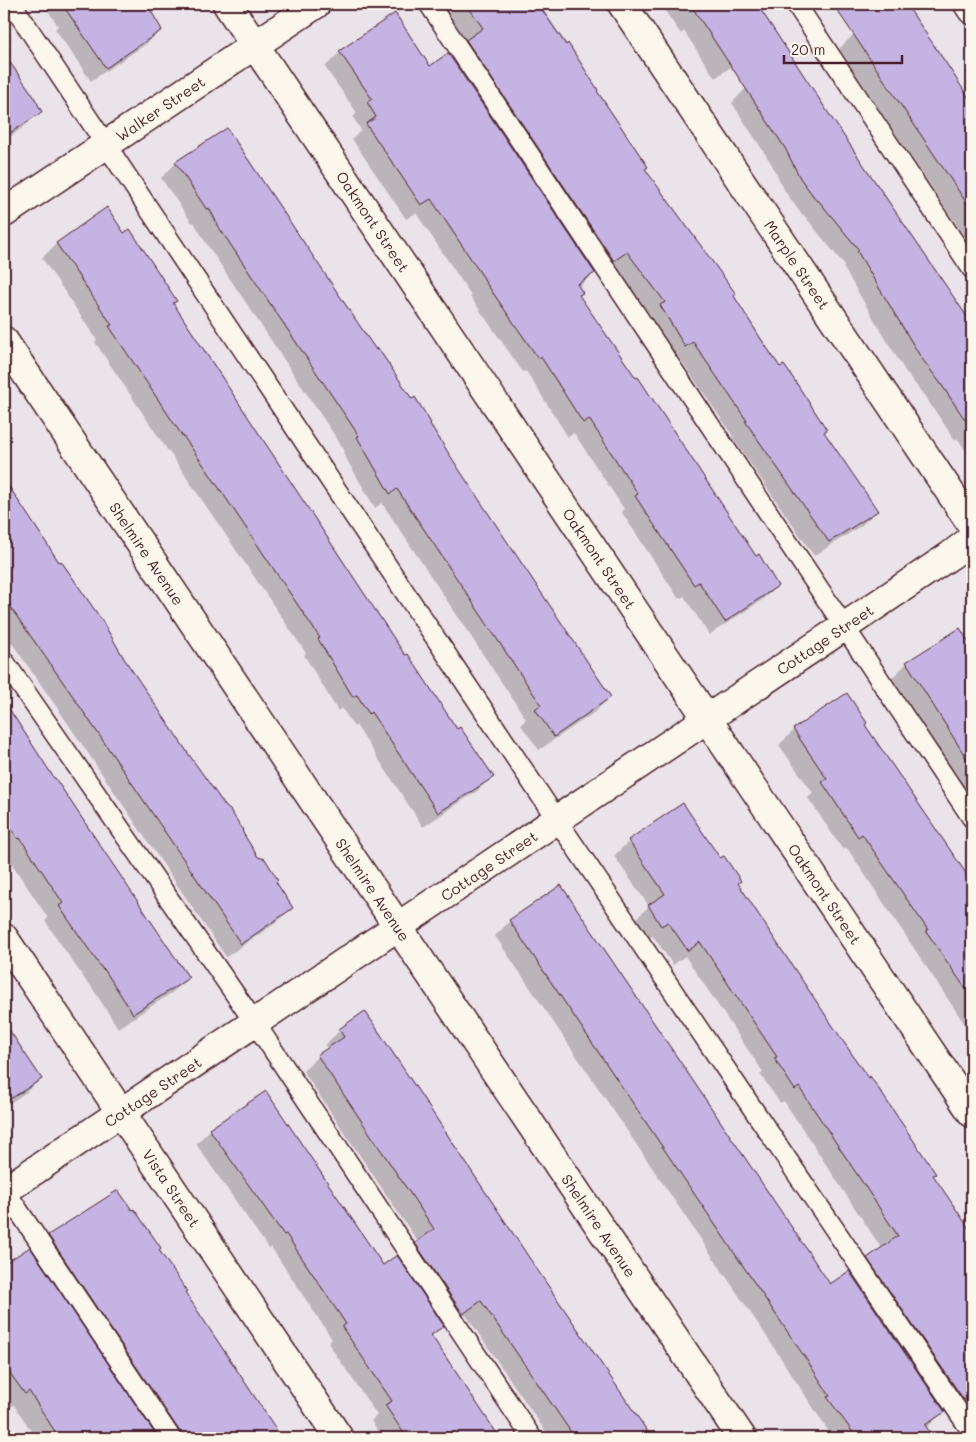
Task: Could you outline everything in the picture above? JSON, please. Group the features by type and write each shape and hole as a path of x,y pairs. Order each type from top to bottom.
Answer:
{"street":[{"name":"Oakmont Street","path":"227,4 972,1113"},
{"name":"Walker Street","path":"4,213 316,4"},
{"name":"Marple Street","path":"622,4 972,525"},
{"path":"968,4 972,10"},
{"name":"Shelmire Avenue","path":"4,341 742,1438"},
{"name":"Cottage Street","path":"4,1190 398,927 972,539"},
{"name":"Vista Street","path":"4,938 339,1438"}],"lane":[{"path":"12,4 557,820 972,1432"},
{"path":"429,4 972,818"},
{"path":"796,4 972,269"},
{"path":"4,661 255,1023 532,1438"},
{"path":"4,1190 171,1438"}],"building":[{"path":"62,4 147,4 162,30 106,68"},
{"path":"466,4 538,4 566,45 568,43 597,91 648,167 645,169 736,294 734,296 780,367 784,365 791,375 827,430 824,432 878,511 829,542 693,342 685,347 660,305 665,302 627,252 614,261 466,40 483,28"},
{"path":"690,4 757,4 833,120 972,324 972,430 920,356 857,251 859,250 800,178 785,148"},
{"path":"833,4 906,4 948,66 972,103 972,211"},
{"path":"395,13 430,66 448,53 595,273 577,284 583,293 579,295 636,378 638,377 756,556 759,554 778,586 725,622 699,582 694,585 635,496 638,494 589,419 583,423 541,357 538,358 431,199 421,205 366,124 376,117 367,102 372,99 339,51"},
{"path":"4,54 33,95 42,112 4,137"},
{"path":"227,128 376,350 378,348 412,399 415,397 460,471 611,697 554,737 535,709 541,705 397,489 390,494 357,437 359,436 220,229 209,208 207,210 175,162"},
{"path":"107,207 124,233 130,229 177,301 173,303 405,655 408,654 457,729 460,727 494,777 438,813 371,712 369,714 357,695 353,697 318,639 320,638 183,437 109,326 112,325 56,243"},
{"path":"4,479 59,562 61,561 101,619 125,660 192,759 230,810 258,857 265,859 278,880 276,882 293,908 241,944 6,601 10,598 4,590"},
{"path":"960,628 972,647 972,767 906,662"},
{"path":"847,693 867,723 865,725 972,882 972,998 862,834 858,837 822,782 827,779 793,729"},
{"path":"4,701 189,978 133,1014 104,969 59,906 63,903 20,838 18,839 4,818"},
{"path":"683,803 720,858 724,856 741,881 738,883 781,949 868,1078 870,1076 936,1174 933,1175 972,1233 972,1394 964,1400 867,1258 898,1236 799,1087 795,1090 774,1058 777,1057 700,942 688,951 668,922 661,926 648,905 665,894 628,840"},
{"path":"561,885 830,1284 849,1271 945,1412 925,1425 934,1438 857,1438 827,1397 830,1396 810,1365 509,920"},
{"path":"365,1011 652,1438 575,1438 481,1301 463,1314 415,1243 434,1229 317,1055 344,1037 339,1029"},
{"path":"4,1022 42,1079 4,1103"},
{"path":"266,1091 383,1265 397,1255 444,1326 431,1335 500,1438 407,1438 385,1405 392,1401 342,1327 346,1324 286,1234 284,1235 209,1129"},
{"path":"118,1190 132,1210 134,1209 161,1248 159,1250 187,1291 185,1292 282,1438 182,1438 180,1432 48,1235"},
{"path":"30,1247 158,1438 59,1438 29,1391 25,1394 4,1365 4,1264"}]}
